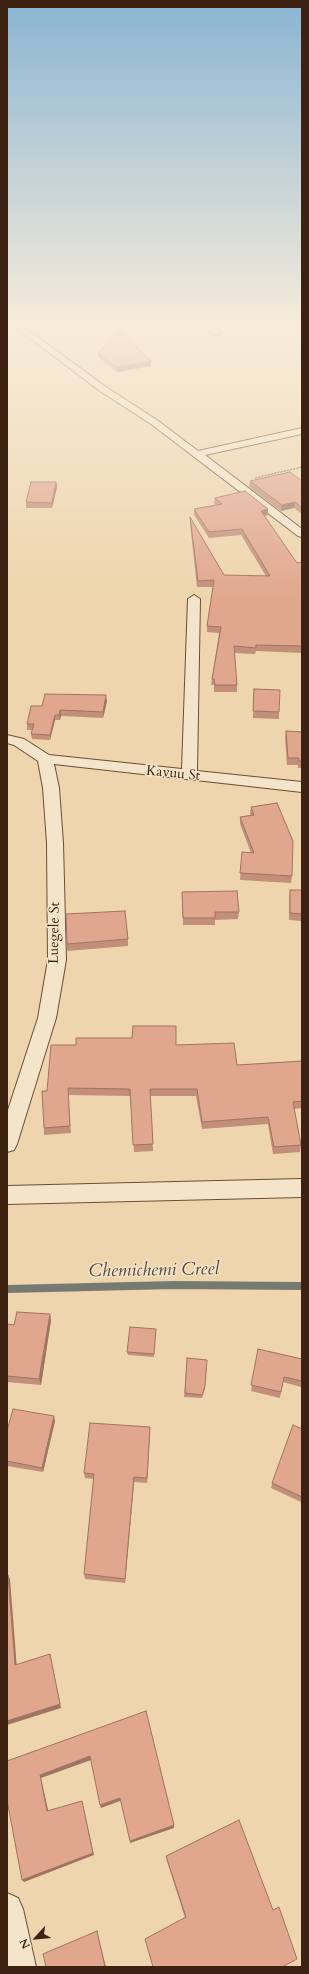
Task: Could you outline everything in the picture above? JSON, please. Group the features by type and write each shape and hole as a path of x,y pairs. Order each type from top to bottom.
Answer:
{"street":[{"path":"145,416 302,534"},
{"path":"197,454 302,431"},
{"path":"190,776 194,599"},
{"path":"7,739 19,742 44,759"},
{"name":"Kavuu St","path":"44,759 190,776 302,786"},
{"name":"Luegele St","path":"7,1144 47,1018 57,960 55,843 51,788 44,759"},
{"path":"7,1195 302,1188"},
{"path":"7,1909 20,1967"}],"path":[{"path":"233,483 302,467"}],"building":[{"path":"290,472 302,481 302,508 295,502 282,505 250,481"},
{"path":"31,482 56,482 52,503 26,502"},
{"path":"245,491 268,509 261,511 297,563 302,562 302,646 256,645 256,648 234,646 237,685 215,685 214,679 212,679 221,627 207,626 214,580 198,581 190,517 224,575 270,576 242,529 209,532 194,509 222,504 215,498"},
{"path":"254,689 280,690 279,712 253,711"},
{"path":"45,694 106,695 103,712 60,710 59,715 55,715 50,735 31,734 34,724 27,724 31,706 42,706"},
{"path":"286,731 302,732 302,761 299,761 299,758 288,758"},
{"path":"277,803 293,841 292,876 240,873 242,852 254,853 240,817 254,815 251,807"},
{"path":"290,890 302,890 302,914 290,913"},
{"path":"237,891 239,912 215,912 215,918 183,918 182,892"},
{"path":"125,911 128,939 67,944 66,914"},
{"path":"133,1026 176,1026 176,1045 234,1043 237,1065 302,1061 302,1101 293,1102 301,1145 274,1147 268,1117 202,1122 197,1089 150,1089 153,1144 133,1145 130,1089 68,1088 70,1126 44,1128 42,1091 47,1091 51,1045 76,1045 76,1038 132,1038"},
{"path":"17,1312 50,1314 39,1379 7,1376 7,1324 14,1325"},
{"path":"130,1327 156,1329 154,1354 127,1352"},
{"path":"258,1349 302,1359 302,1381 284,1377 281,1392 251,1385"},
{"path":"187,1358 207,1360 205,1386 202,1395 185,1393"},
{"path":"13,1409 54,1416 42,1468 7,1461 7,1431"},
{"path":"90,1423 150,1427 147,1478 134,1477 125,1579 84,1574 94,1474 84,1473"},
{"path":"293,1425 302,1429 302,1497 272,1483"},
{"path":"7,1575 15,1665 50,1654 60,1704 7,1721"},
{"path":"146,1711 174,1825 130,1841 120,1798 100,1805 90,1756 40,1775 47,1811 82,1801 93,1853 22,1880 7,1800 7,1761"},
{"path":"239,1820 273,1910 279,1907 297,1959 282,1967 153,1967 145,1939 186,1917 166,1856"},
{"path":"97,1931 105,1967 46,1967 43,1954"}],"waterway":[{"name":"Chemichemi Creel","path":"7,1289 174,1285 302,1286"}]}
